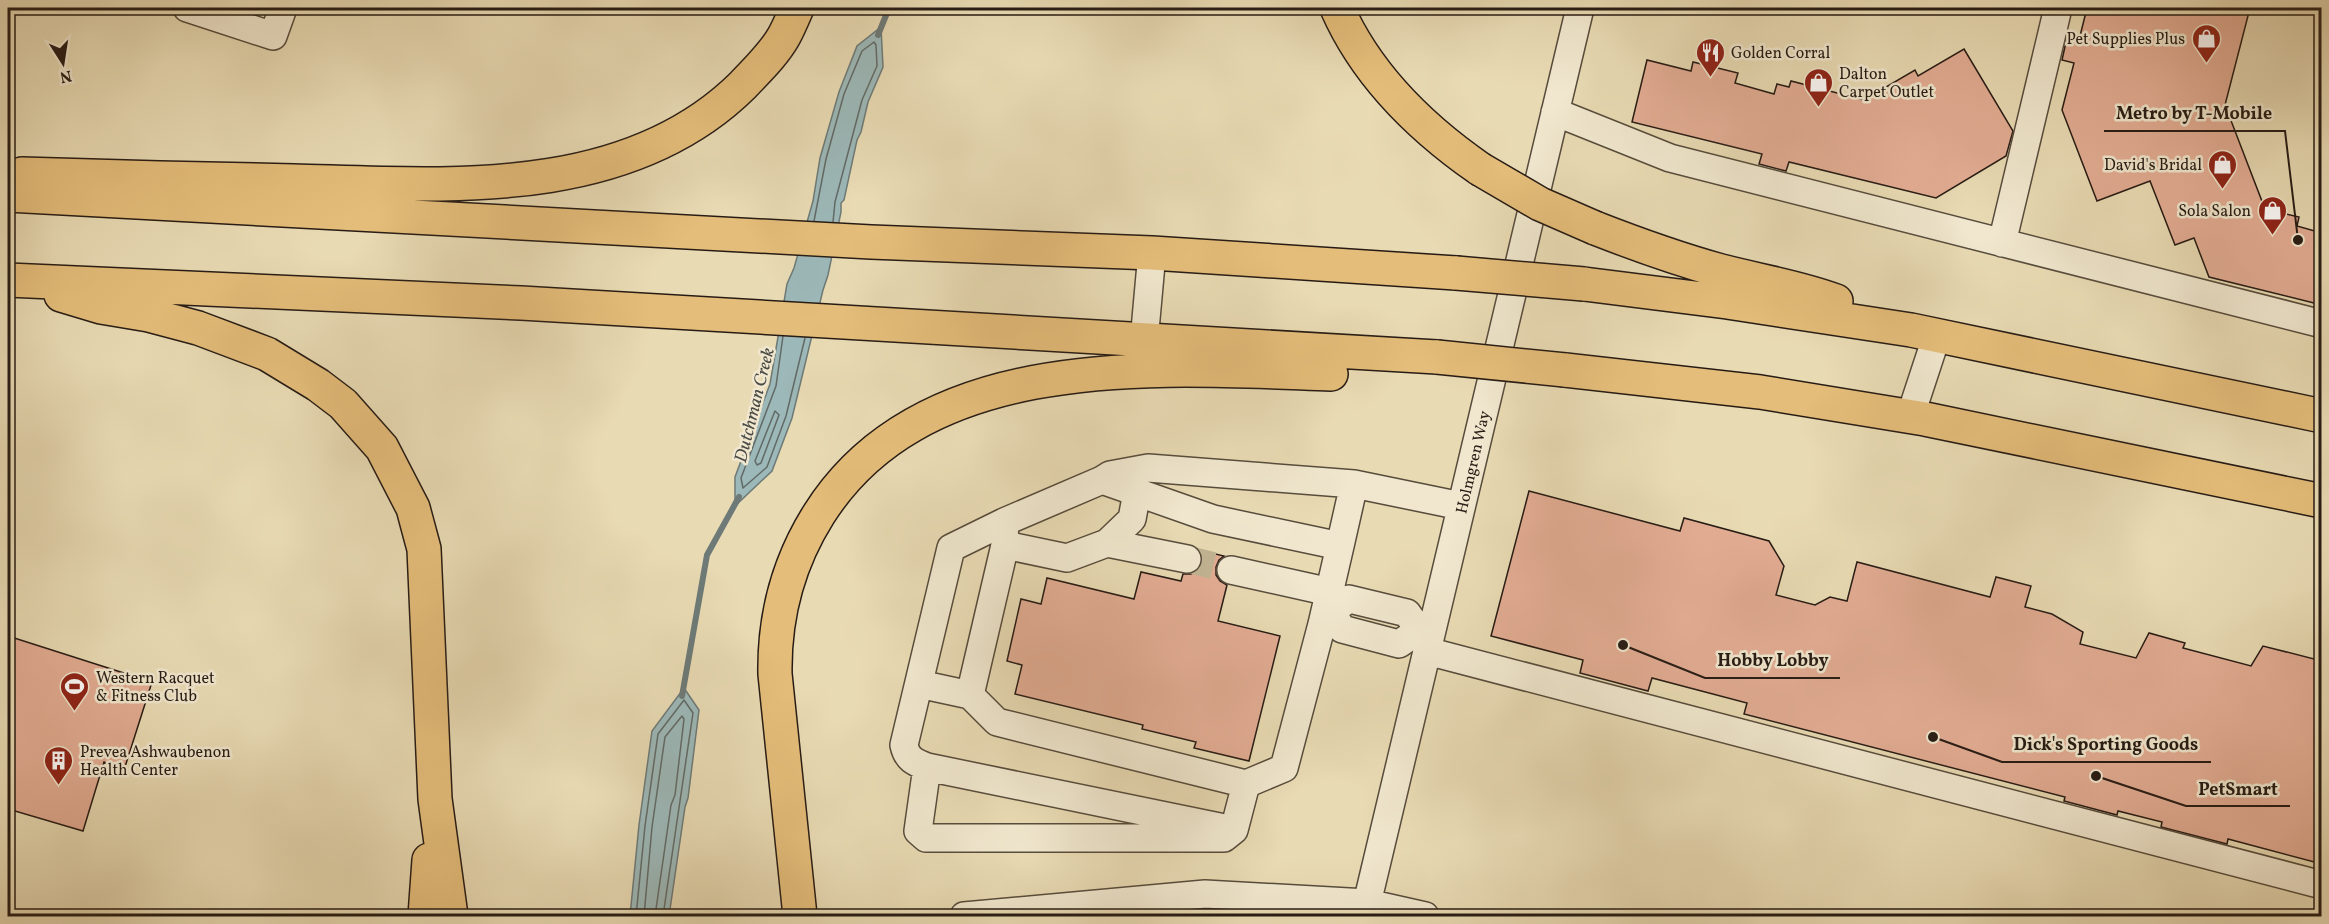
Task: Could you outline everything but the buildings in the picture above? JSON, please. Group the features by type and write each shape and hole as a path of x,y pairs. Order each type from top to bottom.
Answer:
{"highway":[{"path":"8,174 436,185 529,178 567,172 629,157 681,132 722,105 758,69 783,38 797,8"},
{"path":"1337,8 1357,48 1405,106 1447,146 1480,169 1540,204 1648,248 1720,271 1818,295 1924,332"},
{"path":"8,195 871,242 1152,254 1456,273 1584,284 1727,302 1924,332 2322,416"},
{"path":"10,280 510,303 843,322 1144,341 1434,367"},
{"path":"10,280 100,307 149,315 198,327 267,354 318,385 343,404 382,448 413,508 424,549 435,799 450,916"},
{"path":"800,916 776,674 777,626 788,576 807,532 834,489 867,457 891,438 971,399 1029,384 1102,372 1177,369 1434,367 1556,369 1760,392 1910,417 2322,501"},
{"path":"424,916 435,799"}],"street":[{"path":"186,8 273,36 284,8"},
{"name":"Holmgren Way","path":"1365,910 1425,638 1461,506 1580,8"},
{"path":"2002,243 2058,8"},
{"path":"1555,112 1670,158 2322,324"},
{"path":"1144,341 1152,254"},
{"path":"1910,417 1924,332"},
{"path":"1234,830 927,767 912,761 906,754 904,745 951,548 1005,533 1110,475 1148,468 1354,484 1461,506"},
{"path":"1102,480 1214,519 1340,546"},
{"path":"919,684 970,695 997,722 1246,784 1284,768 1330,592 1354,484"},
{"path":"1005,533 1067,558 1107,543 1132,519 1137,492"},
{"path":"970,695 1005,533"},
{"path":"1107,543 1187,559"},
{"path":"1231,570 1330,592"},
{"path":"1425,638 2322,885"},
{"path":"927,767 918,831 927,838 1224,838 1234,830 1246,784"},
{"path":"964,916 1205,894 1425,916"}],"water":[{"path":"881,27 883,67 868,102 857,140 844,200 841,203 828,275 792,418 772,471 735,506 735,477 770,384 787,284 794,268 813,201 820,158 839,92 857,46"},
{"path":"684,688 699,710 669,916 630,916 639,825 652,731"}],"waterway":[{"name":"Dutchman Creek","path":"878,35 889,8"},
{"name":"Dutchman Creek","path":"682,696 707,555 739,497"}],"tunnel":[{"path":"1187,559 1231,570"}],"place":[{"name":"Pet Supplies Plus","path":"2206,64"},
{"name":"Golden Corral","path":"1710,78"},
{"name":"Dalton Carpet Outlet","path":"1818,108"},
{"name":"David's Bridal","path":"2223,190"},
{"name":"Sola Salon","path":"2272,236"},
{"name":"Metro by T-Mobile","path":"2298,240"},
{"name":"Hobby Lobby","path":"1623,645"},
{"name":"Western Racquet & Fitness Club","path":"75,712"},
{"name":"Dick's Sporting Goods","path":"1933,737"},
{"name":"PetSmart","path":"2096,776"},
{"name":"Prevea Ashwaubenon Health Center","path":"59,786"}]}
